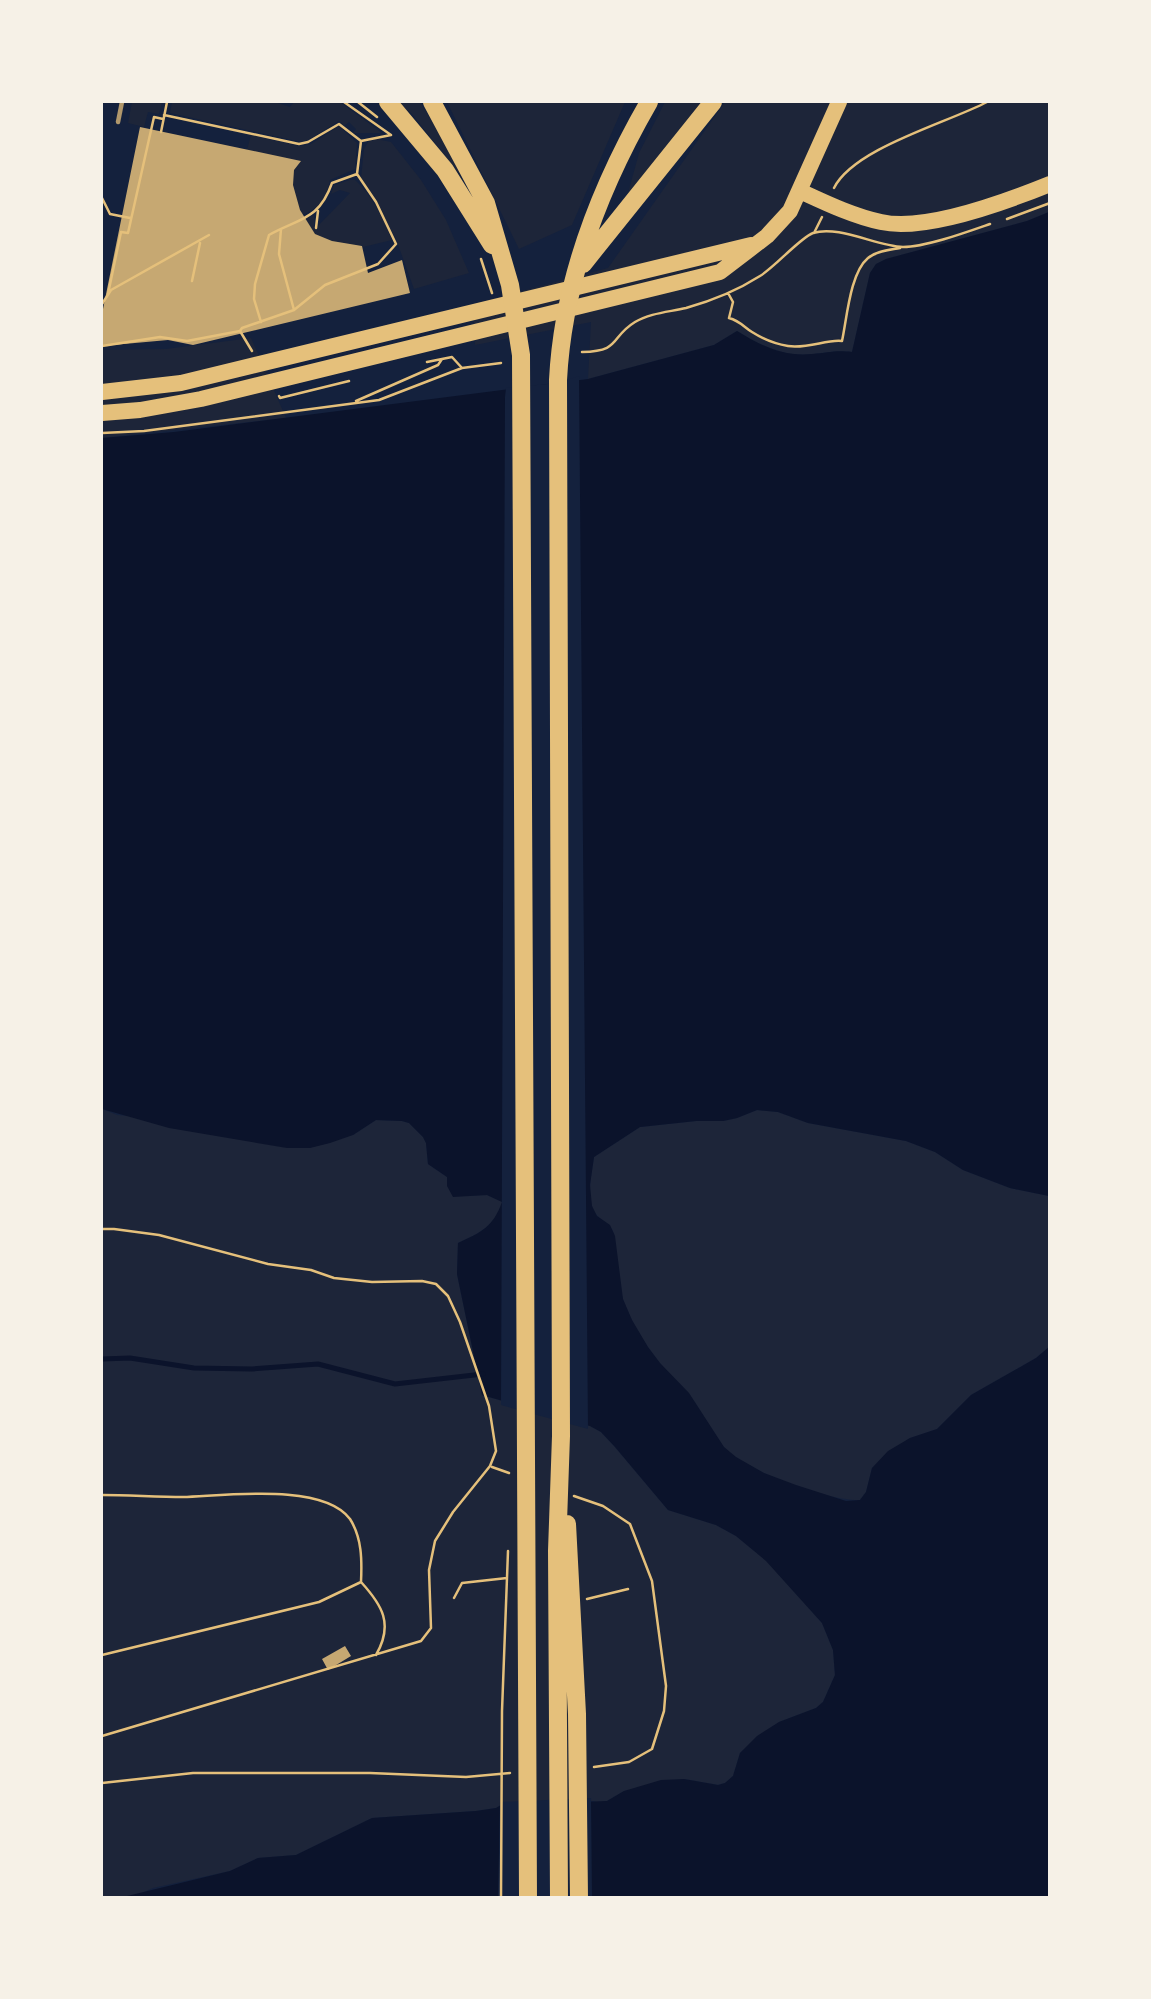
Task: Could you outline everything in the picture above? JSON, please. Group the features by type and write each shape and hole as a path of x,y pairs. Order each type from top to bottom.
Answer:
{"highway":[{"path":"372,102 431,151"},
{"path":"388,102 431,151 459,190 503,263"},
{"path":"432,102 486,203 510,285 520,342 528,1898"},
{"path":"625,143 638,102"},
{"path":"559,1898 557,1551 561,1436 557,400 560,349 576,272 601,196 625,143 649,102"},
{"path":"576,272 713,102"},
{"path":"561,1436 570,1550 575,1672 579,1898"},
{"path":"517,1898 526,1793"}],"main road":[{"path":"102,413 182,403 720,272 783,219 800,191 839,102"},
{"path":"800,191 860,216 896,224 939,219 970,211 1049,184"},
{"path":"102,392 181,383 757,243"}],"lane":[{"path":"118,122 122,102"}],"path":[{"path":"161,132 167,102"},
{"path":"164,114 299,144 308,142 338,124 361,141 391,135 344,102"},
{"path":"835,187 851,166 876,152 987,102"},
{"path":"108,294 121,232 128,233 154,117 163,119"},
{"path":"102,346 160,337 187,341 240,331 294,310 325,285 378,264 396,244 376,202 357,174 361,141"},
{"path":"316,228 318,211 327,198 332,183 357,174"},
{"path":"102,198 110,214 131,218"},
{"path":"261,322 254,299 255,284 269,235 318,211"},
{"path":"814,233 821,220"},
{"path":"281,229 279,254 294,310"},
{"path":"582,352 602,351 616,342 634,322 688,307 757,278 777,265 803,239 814,233 829,232 903,247 875,254 860,268 855,279 842,341 835,340 813,346 788,346 762,338 739,321 729,318 733,302 728,292"},
{"path":"102,304 111,290 209,235"},
{"path":"192,281 200,242"},
{"path":"422,363 452,357 462,368"},
{"path":"354,403 366,395 438,365 442,359"},
{"path":"102,433 379,400 462,368 501,363"},
{"path":"281,398 355,379"},
{"path":"102,1229 159,1235 268,1264 312,1270 334,1278 372,1282 422,1281 436,1284 448,1296 454,1308 483,1387 496,1451 490,1466 453,1512 435,1541 429,1570 430,1628 421,1641 102,1736"},
{"path":"490,1466 515,1475"},
{"path":"102,1495 181,1497 265,1492 313,1498 331,1506 348,1517 358,1536 362,1559 361,1582 376,1598 385,1617 382,1644 376,1655"},
{"path":"565,1493 603,1506 630,1524 652,1581 666,1686 664,1711 652,1749 629,1762 587,1768"},
{"path":"454,1598 462,1583 507,1578"},
{"path":"102,1655 319,1602 361,1582"},
{"path":"580,1600 628,1589"},
{"path":"102,1783 193,1773 370,1773 466,1777 520,1773"}],"shaded area":[{"path":"132,102 162,102 159,114 148,112 144,127 128,123"},
{"path":"172,102 275,102 290,107 294,102 340,102 382,133 353,133 356,129 349,122 344,126 339,121 301,142 170,113"},
{"path":"397,102 420,102 483,204 412,114"},
{"path":"447,102 625,102 572,225 519,249"},
{"path":"665,102 706,102 625,204 639,153"},
{"path":"725,102 1049,102 1049,212 1027,221 876,264 870,273 852,352 794,354 765,346 737,331 714,345 588,379 591,322 475,345 473,304 608,268"},
{"path":"339,126 357,143 355,169 330,180 321,202 302,215 247,150 251,135 299,146 311,144"},
{"path":"376,139 391,142 421,180 446,220 469,273 414,289 396,239 361,178 364,149 368,142"},
{"path":"355,180 372,200 392,240 284,264 287,226 314,215 314,230 350,193 340,190 331,194 334,185"},
{"path":"1049,212 1049,1196 1010,1188 963,1170 935,1152 906,1141 808,1123 778,1112 757,1110 723,1121 640,1127 594,1157 590,1185 592,1206 597,1216 610,1225 615,1236 623,1299 648,1347 689,1393 724,1447 764,1473 796,1485 846,1501 860,1500 866,1492 872,1468 888,1451 910,1438 937,1429 971,1395 1036,1358 1049,1347 1049,1897 123,1897 230,1871 258,1858 296,1855 372,1818 476,1811 501,1805 607,1801 624,1791 661,1780 684,1779 718,1785 725,1783 733,1776 740,1753 757,1736 779,1722 816,1708 823,1702 835,1675 833,1650 822,1623 766,1561 736,1536 716,1525 668,1510 601,1432 590,1426 482,1395 457,1274 458,1243 486,1228 502,1202 487,1195 453,1197 447,1186 447,1177 428,1164 426,1143 409,1123 376,1120 353,1135 330,1143 310,1148 287,1148 169,1128 102,1109 102,438 174,432 588,379 714,345 737,331 764,346 792,354 852,352 870,273 876,264 1027,221"},
{"path":"251,338 286,418 102,438 102,350 166,349"},
{"path":"102,1109 117,1115 353,1135 376,1120 409,1123 426,1143 428,1164 447,1177 453,1196 487,1195 503,1202 486,1228 458,1243 457,1274 482,1395 590,1426 601,1432 668,1510 716,1525 736,1536 766,1560 822,1623 833,1650 835,1675 823,1702 816,1708 779,1722 740,1753 733,1776 718,1785 684,1779 624,1791 607,1801 597,1803 501,1805 476,1811 372,1818 296,1855 258,1858 230,1871 153,1888 135,1896 102,1897"},
{"path":"757,1110 778,1112 808,1123 906,1141 935,1152 963,1170 1010,1188 1049,1196 1049,1347 1036,1358 971,1395 937,1429 910,1438 872,1468 866,1492 860,1500 828,1496 787,1483 749,1465 723,1446 693,1399 643,1341 620,1290 614,1234 611,1227 596,1214 591,1201 594,1157 640,1127 723,1121"}],"pier":[{"path":"579,376 588,1429 501,1405 505,397 506,388 558,383"},
{"path":"591,1798 592,1898 498,1897 500,1802"}],"building":[{"path":"140,127 301,161 294,170 293,185 300,210 315,234 332,241 362,246 368,273 402,260 410,293 193,345 168,340 102,346 102,314"},
{"path":"345,1646 351,1656 328,1670 322,1659"}],"waterway":[{"path":"102,1359 130,1358 194,1368 252,1369 318,1364 395,1384 483,1374"}]}
